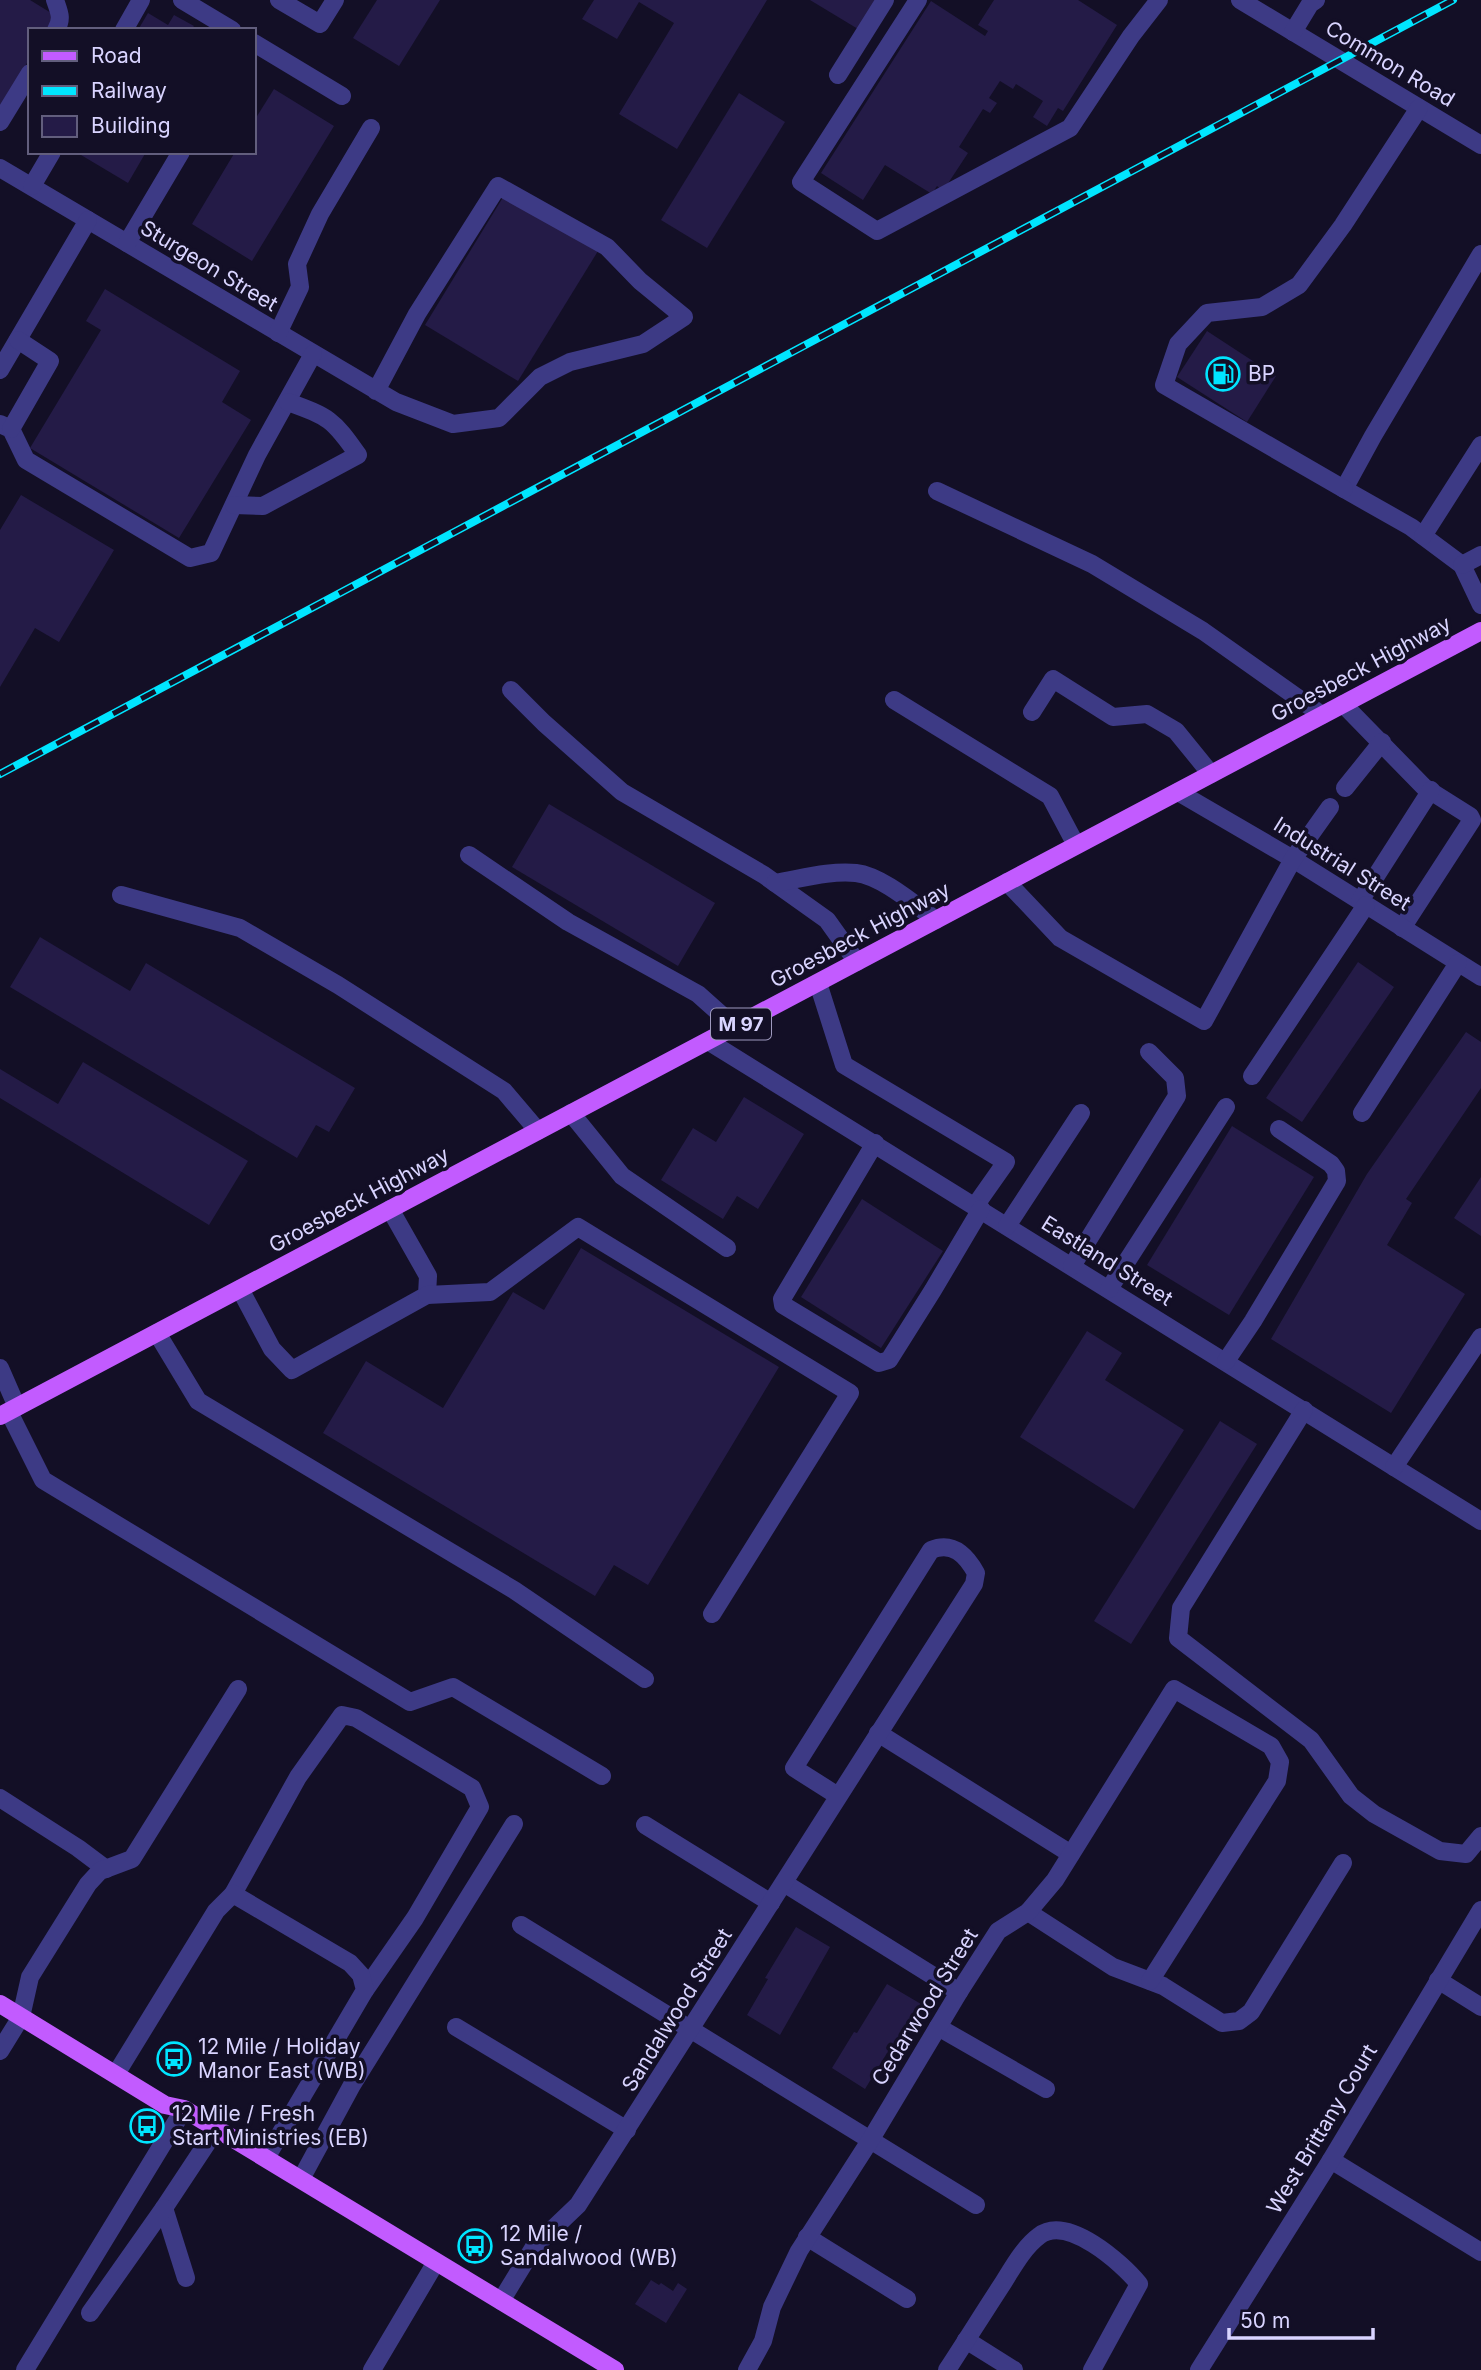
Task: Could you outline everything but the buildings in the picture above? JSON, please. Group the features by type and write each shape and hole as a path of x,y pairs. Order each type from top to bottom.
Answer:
{"main road":[{"name":"Groesbeck Highway","path":"9,1412 1481,631"},
{"path":"0,2004 165,2105 184,2109 615,2370"}],"street":[{"path":"55,0 61,15 57,28"},
{"path":"125,28 142,0"},
{"path":"182,0 229,28"},
{"path":"279,0 320,24 335,0"},
{"path":"838,75 885,0"},
{"path":"918,0 801,182 877,231 1070,128 1131,36 1159,0"},
{"name":"Common Road","path":"1240,0 1481,145"},
{"path":"1293,32 1310,4 1316,0"},
{"path":"256,44 342,96"},
{"path":"0,122 28,76"},
{"path":"1419,108 1343,225 1298,285 1262,307 1207,313 1178,344 1164,385 1423,536 1461,565 1481,605"},
{"path":"278,333 300,287 297,264 320,214 371,128"},
{"path":"32,186 51,154"},
{"path":"127,243 180,154"},
{"name":"Sturgeon Street","path":"0,168 376,391 396,402 453,424 499,418 540,377 570,362 643,344 684,317 640,281 607,247 498,186 417,314 376,391"},
{"path":"0,370 88,220"},
{"path":"1344,489 1481,254"},
{"path":"18,340 50,361 6,426 26,460 190,558 211,553 257,455 313,354"},
{"path":"234,505 263,506 358,455 336,424 317,412 288,402"},
{"path":"1423,536 1481,445"},
{"path":"937,491 1092,564 1203,631 1322,715"},
{"path":"1461,565 1481,555"},
{"path":"1032,712 1053,679 1114,717 1147,713 1167,725 1176,731 1211,774"},
{"path":"511,690 622,792 775,884 827,920 857,962"},
{"path":"894,700 1050,796 1076,845"},
{"path":"1343,704 1424,787 1470,816 1472,820 1402,928"},
{"path":"1345,789 1382,742"},
{"path":"1252,1076 1363,903 1431,790"},
{"name":"Industrial Street","path":"1178,792 1293,859 1481,977"},
{"path":"1007,882 1060,937 1204,1021 1293,859 1330,807"},
{"path":"469,855 568,922 698,994 735,1027"},
{"path":"775,884 838,873 858,873 893,890 936,920"},
{"path":"121,895 240,928 338,985 504,1091 538,1131"},
{"path":"1362,1113 1458,963"},
{"path":"818,983 844,1065 1006,1162 933,1290 889,1360 879,1363 783,1305 782,1299 876,1143"},
{"name":"Eastland Street","path":"708,1041 1481,1521"},
{"path":"1072,1266 1177,1096 1175,1078 1149,1052"},
{"path":"1109,1289 1226,1107"},
{"path":"1007,1226 1081,1113"},
{"path":"571,1114 622,1176 727,1248"},
{"path":"1226,1361 1337,1181 1336,1171 1331,1164 1279,1129"},
{"path":"390,1209 428,1276 427,1295"},
{"path":"240,1289 272,1349 292,1370 427,1295 490,1292 578,1227 850,1393 712,1614"},
{"path":"157,1333 198,1401 514,1590 645,1679"},
{"path":"1394,1467 1481,1337"},
{"path":"0,1368 9,1412 43,1480 410,1702 453,1687 602,1776"},
{"path":"1304,1410 1181,1608 1178,1638 1311,1740 1351,1796 1374,1814 1440,1851 1466,1853 1481,1836"},
{"name":"Sandalwood Street","path":"501,2301 534,2247 578,2206 974,1584 976,1573 968,1559 954,1550 942,1546 931,1550 794,1768 838,1796"},
{"path":"0,2051 21,2017 30,1977 88,1884 100,1871 132,1859 239,1689"},
{"name":"Cedarwood Street","path":"747,2370 763,2341 772,2307 807,2237 871,2139 959,1992 998,1931 1028,1912 1055,1880 1174,1689 1271,1746 1280,1762 1277,1781 1150,1981"},
{"path":"116,2074 216,1910 233,1894 298,1777 342,1715 356,1718 472,1788 480,1807 415,1918 365,1990 266,2158"},
{"path":"878,1733 1071,1854"},
{"path":"0,1798 106,1869"},
{"path":"301,2179 352,2085 514,1824"},
{"path":"645,1825 771,1903"},
{"path":"1028,1912 1113,1967 1163,1986 1222,2023 1239,2021 1251,2012 1343,1863"},
{"path":"784,1883 959,1992"},
{"path":"233,1894 350,1963 361,1975 365,1990"},
{"name":"West Brittany Court","path":"1199,2370 1331,2160 1481,1910"},
{"path":"522,1925 976,2205"},
{"path":"1438,1980 1481,2007"},
{"path":"456,2027 627,2130"},
{"path":"938,2027 1046,2090"},
{"path":"25,2370 184,2109"},
{"path":"90,2313 217,2129"},
{"path":"1331,2160 1481,2252"},
{"path":"164,2208 186,2278"},
{"path":"947,2370 1018,2259 1040,2234 1060,2230 1081,2237 1114,2258 1124,2265 1139,2284 1092,2370"},
{"path":"807,2237 907,2299"},
{"path":"372,2370 436,2262"},
{"path":"966,2340 1014,2370"}],"railway":[{"path":"0,774 1453,0"}],"place":[{"name":"BP","path":"1223,374"},
{"name":"12 Mile / Holiday Manor East (WB)","path":"174,2059"},
{"name":"12 Mile / Fresh Start Ministries (EB)","path":"147,2126"},
{"name":"12 Mile / Sandalwood (WB)","path":"475,2246"}]}
